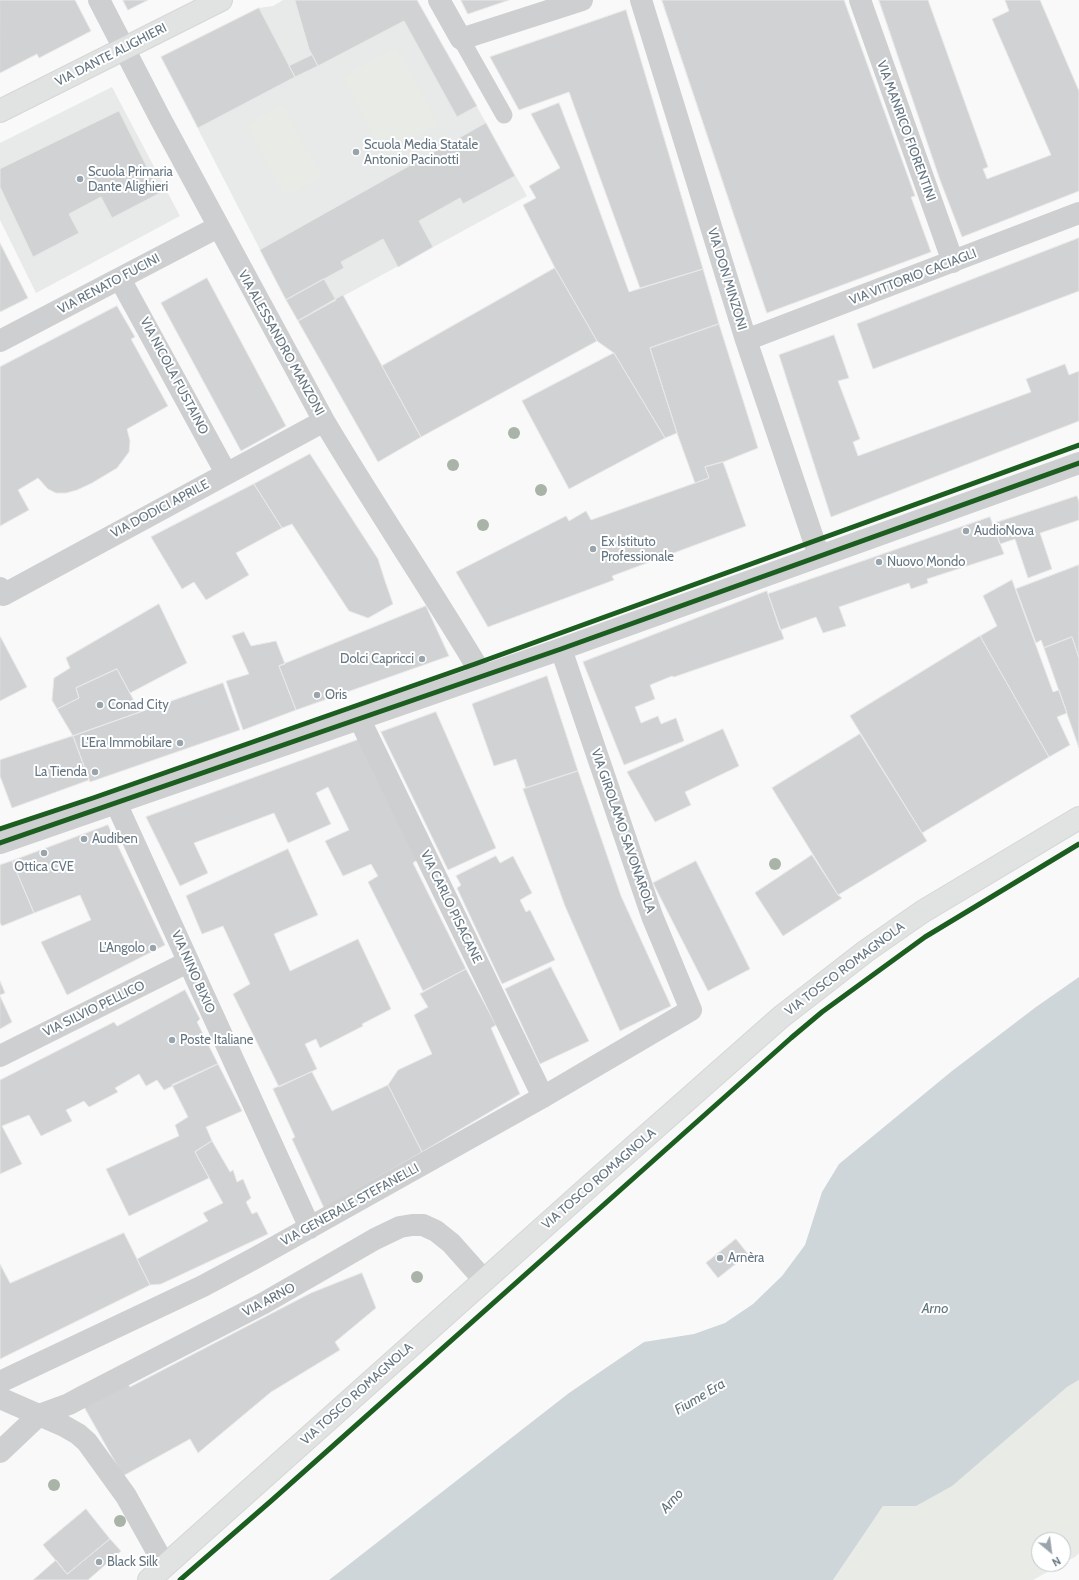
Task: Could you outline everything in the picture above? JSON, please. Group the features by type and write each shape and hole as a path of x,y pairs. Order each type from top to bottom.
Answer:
{"main road":[{"name":"VIA DANTE ALIGHIERI","path":"0,110 221,0"},
{"name":"VIA TOSCO ROMAGNOLA","path":"149,1580 596,1180 806,997 866,951 922,912 1079,818"}],"street":[{"name":"VIA ALESSANDRO MANZONI","path":"99,0 123,49 324,421 449,619 482,676"},
{"path":"439,0 461,39 582,0"},
{"name":"VIA DON MINZONI","path":"641,0 746,340 819,556"},
{"name":"VIA MANRICO FIORENTINI","path":"860,0 953,262"},
{"name":"VIA VITTORIO CACIAGLI","path":"746,340 1079,213"},
{"name":"VIA RENATO FUCINI","path":"0,341 218,226"},
{"name":"VIA NICOLA FUSTAINO","path":"120,278 226,473"},
{"name":"VIA DODICI APRILE","path":"0,588 4,595 324,421"},
{"path":"1,841 116,803 561,649 1079,464"},
{"name":"VIA GIROLAMO SAVONAROLA","path":"561,649 652,916 691,1010"},
{"name":"VIA CARLO PISACANE","path":"359,718 542,1097"},
{"name":"VIA NINO BIXIO","path":"116,803 310,1228"},
{"name":"VIA SILVIO PELLICO","path":"0,1056 188,962"},
{"name":"VIA GENERALE STEFANELLI","path":"0,1382 203,1286 310,1228 542,1097 691,1010"},
{"name":"VIA ARNO","path":"0,1416 69,1404 82,1398 264,1303 375,1239 400,1227 423,1225 436,1231 451,1242 484,1280"},
{"path":"0,1398 64,1426 78,1434 87,1442 126,1496 165,1566"},
{"path":"0,1452 31,1411"}],"lane":[{"path":"461,39 504,116"}],"shaded area":[{"name":"Scuola Media Statale Antonio Pacinotti","path":"283,0 417,0 527,196 336,300 286,300 161,57 259,8 273,6"},
{"path":"396,47 439,124 384,154 342,77"},
{"name":"Scuola Primaria Dante Alighieri","path":"112,87 180,216 36,293 0,220 0,143"},
{"path":"282,105 322,176 286,196 246,125"},
{"path":"1079,1380 1079,1553 1075,1557 1071,1559 1071,1532 1031,1532 1031,1572 1048,1572 1033,1580 833,1580 883,1506 916,1506 1067,1387"}],"water":[{"name":"Arno","path":"1079,977 1079,1380 1067,1387 952,1486 916,1506 883,1506 833,1580 329,1580 569,1393 644,1342 694,1334 725,1323 753,1304 782,1276 805,1245 822,1192 839,1164 952,1071 1036,1007"}],"building":[{"path":"0,0 75,0 91,31 39,58 37,54 0,73"},
{"path":"123,0 148,0 128,10"},
{"path":"295,0 417,0 477,106 457,117 404,21 318,66 309,49"},
{"path":"461,0 509,0 468,14"},
{"path":"662,0 844,0 915,196 911,197 931,252 767,313"},
{"path":"879,0 928,0 988,167 983,169 987,179 1051,155 992,19 1009,11 1005,0 1040,0 1079,91 1079,191 962,237 940,180"},
{"path":"259,8 295,77 198,128 161,57"},
{"path":"626,10 703,269 640,288 569,92 519,110 490,57"},
{"path":"312,55 318,66 295,77 289,66"},
{"path":"559,103 629,292 703,269 719,324 650,348 677,433 665,438 614,353 597,341 555,268 523,205 536,198 529,186 560,168 531,114"},
{"path":"119,111 160,193 112,218 101,197 69,214 79,233 33,257 0,187 0,169"},
{"path":"486,123 515,176 463,204 460,198 419,221 433,247 398,267 383,239 341,262 344,268 286,300 260,250"},
{"path":"1079,238 1079,291 873,369 857,324"},
{"path":"0,243 28,298 0,312"},
{"path":"555,268 597,341 421,437 382,366"},
{"path":"207,278 286,426 241,451 161,303"},
{"path":"324,279 336,300 298,321 286,300"},
{"path":"343,295 421,437 378,462 298,321"},
{"path":"117,306 135,337 131,339 168,406 127,429 130,441 129,452 117,468 92,483 66,493 56,493 48,489 38,478 18,490 29,510 0,526 0,367"},
{"path":"719,324 758,448 723,462 705,467 709,478 695,483 677,433 650,348"},
{"path":"834,335 849,378 838,381 860,439 853,442 858,456 1031,392 1026,379 1065,364 1069,375 1079,371 1079,421 831,517 779,355"},
{"path":"614,353 665,438 569,489 522,401"},
{"path":"310,454 378,559 393,604 368,618 349,611 292,524 282,528 254,484"},
{"name":"Ex Istituto Professionale","path":"723,462 746,526 612,576 614,580 488,627 456,572 566,516 569,521 586,511 591,520 709,478 705,467"},
{"path":"254,484 282,528 236,553 249,575 206,600 194,582 182,589 151,537"},
{"path":"1077,496 1079,502 1079,520 1040,533 1052,569 1028,578 1015,539 1000,544 992,524"},
{"path":"990,517 1004,554 927,579 928,583 911,589 909,583 839,607 846,626 823,633 816,617 780,630 768,594"},
{"path":"1079,565 1079,658 1072,637 1044,648 1041,640 1036,643 1016,589"},
{"path":"1012,580 1053,692 1059,690 1067,713 1057,717 1070,745 1049,757 980,636 997,626 983,596"},
{"path":"767,591 784,639 674,677 672,676 650,685 655,699 635,707 641,723 658,716 661,724 676,718 684,741 624,765 583,662"},
{"path":"159,604 187,663 130,693 117,669 76,688 79,698 57,709 52,700 54,678 70,668 66,658"},
{"path":"426,606 449,656 296,710 279,666"},
{"path":"244,632 251,646 276,641 285,664 279,666 296,710 243,730 226,681 249,674 232,636"},
{"path":"0,636 27,687 0,701"},
{"path":"980,636 1049,757 922,833 850,716"},
{"path":"1072,637 1079,658 1079,748 1044,648"},
{"path":"117,669 140,712 73,736 57,709 79,698 76,688"},
{"path":"547,676 578,771 526,788 516,759 494,766 472,704"},
{"path":"223,683 240,730 90,782 73,736"},
{"path":"436,712 496,848 448,870 381,732"},
{"path":"723,729 739,766 685,792 691,805 655,822 627,772"},
{"path":"860,734 927,841 838,895 772,788"},
{"path":"73,736 89,780 12,808 0,776 0,760"},
{"path":"360,739 417,860 413,863 466,969 423,991 368,882 378,876 371,864 343,876 325,841 349,830 328,787 316,793 331,824 288,843 274,813 194,843 208,873 180,886 146,817"},
{"path":"578,771 621,896 671,1006 620,1031 565,906 523,789"},
{"path":"108,825 165,945 67,995 41,942 91,920 80,895 34,913 12,861"},
{"path":"288,849 318,915 274,934 290,971 358,939 391,1009 362,1024 363,1026 320,1048 316,1039 305,1044 317,1069 279,1087 233,994 250,984 223,926 202,934 186,896"},
{"path":"812,855 838,895 842,898 783,936 755,893"},
{"path":"496,856 500,863 513,856 532,893 520,900 526,912 530,910 555,960 502,984 457,888 461,885 456,876"},
{"path":"12,861 34,913 2,926 0,923 0,865"},
{"path":"696,861 750,969 708,991 653,883"},
{"path":"551,967 589,1041 540,1064 505,989"},
{"path":"466,969 496,1025 491,1028 520,1094 422,1152 388,1085 398,1070 432,1054 414,1015 428,1007 420,994"},
{"path":"0,981 5,993 0,995"},
{"path":"185,990 200,1019 197,1022 218,1064 164,1090 157,1080 146,1086 139,1074 115,1088 118,1092 89,1107 84,1101 66,1110 72,1121 41,1136 29,1115 2,1126 22,1164 0,1174 0,1080 114,1022 117,1026"},
{"path":"0,996 12,1022 0,1029"},
{"path":"218,1064 242,1111 206,1127 212,1141 195,1152 209,1178 129,1216 106,1169 179,1136 175,1125 188,1117 172,1085"},
{"path":"312,1072 332,1111 388,1085 422,1152 324,1208 292,1139 295,1137 273,1089"},
{"path":"212,1141 230,1172 233,1170 237,1182 243,1179 251,1198 246,1202 252,1214 257,1212 268,1234 161,1284 150,1285 137,1259 208,1221 203,1213 223,1203 195,1152"},
{"path":"124,1233 150,1285 0,1359 0,1264 10,1283"},
{"path":"736,1239 748,1254 718,1278 706,1263"},
{"path":"362,1273 376,1308 335,1342 340,1350 271,1392 198,1453 190,1439 123,1476 83,1405 125,1380 130,1387 311,1293"},
{"path":"86,1509 110,1539 67,1574 43,1545"},
{"path":"110,1539 121,1551 88,1580 33,1580 56,1560 67,1574"}],"cycle path":[{"path":"0,829 93,798 475,664 1079,445"},
{"path":"0,843 561,649 1079,463"},
{"path":"180,1580 822,1012 925,937 1079,844"}],"place":[{"name":"Scuola Media Statale Antonio Pacinotti","path":"356,152"},
{"name":"Scuola Primaria Dante Alighieri","path":"80,179"},
{"name":"AudioNova","path":"966,531"},
{"name":"Ex Istituto Professionale","path":"593,549"},
{"name":"Nuovo Mondo","path":"879,562"},
{"name":"Dolci Capricci","path":"422,659"},
{"name":"Oris","path":"317,695"},
{"name":"Conad City","path":"100,705"},
{"name":"L'Era Immobilare","path":"180,743"},
{"name":"La Tienda","path":"95,772"},
{"name":"Audiben","path":"84,839"},
{"name":"Ottica CVE","path":"44,853"},
{"name":"L'Angolo","path":"153,948"},
{"name":"Poste Italiane","path":"172,1040"},
{"name":"Arnèra","path":"720,1258"},
{"name":"Black Silk","path":"99,1562"}],"water label":[{"name":"Fiume Era","path":"700,1397"}]}
